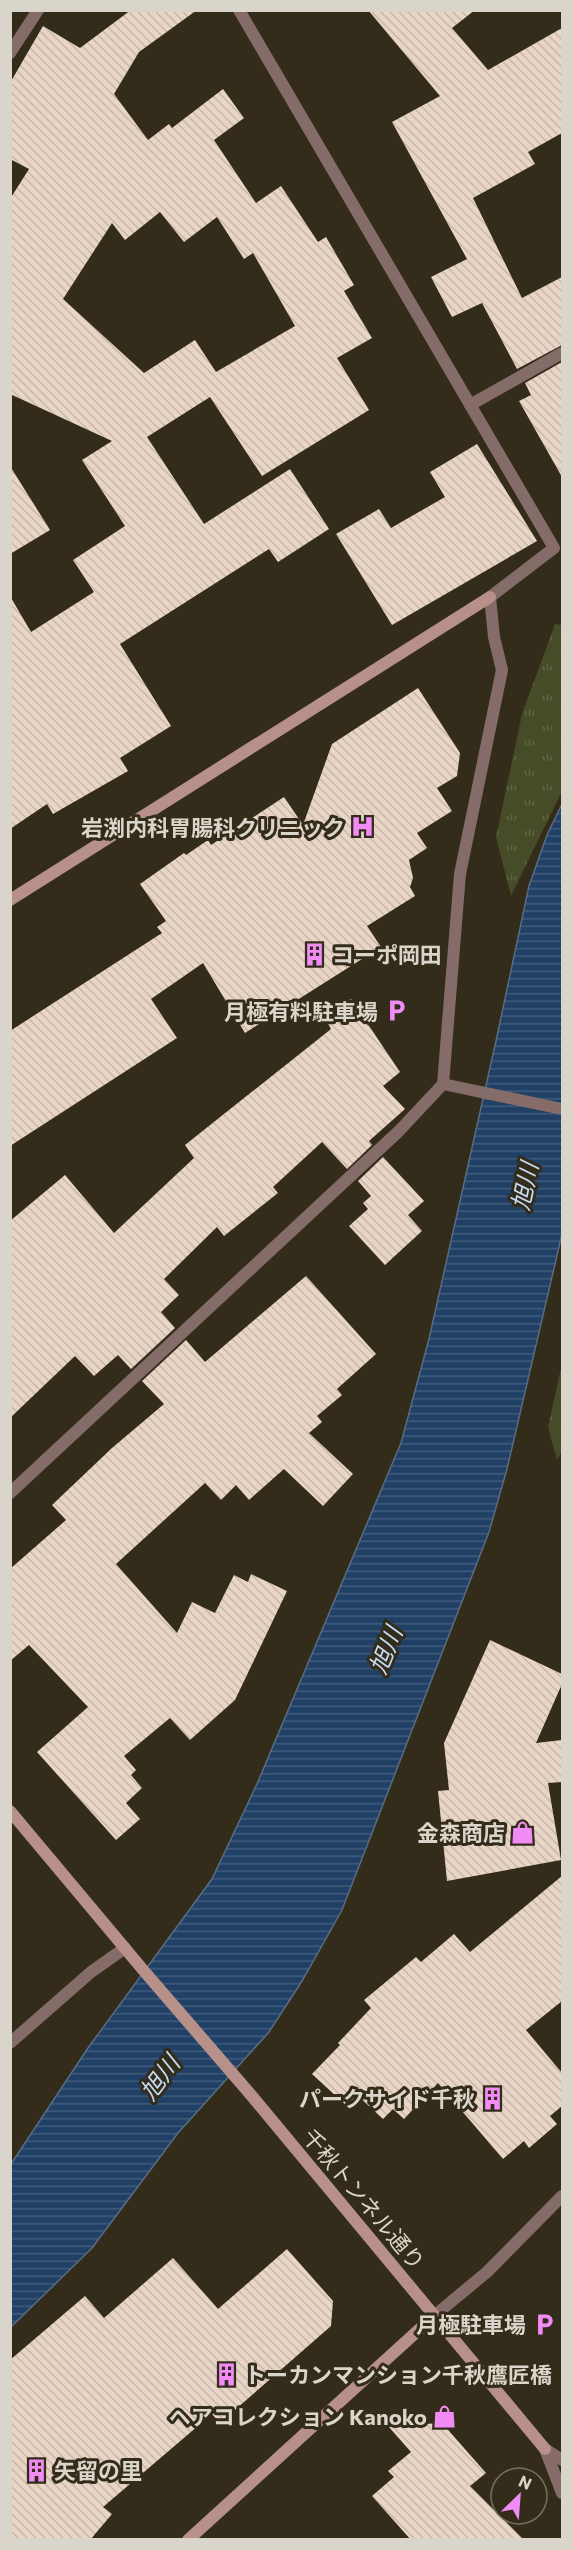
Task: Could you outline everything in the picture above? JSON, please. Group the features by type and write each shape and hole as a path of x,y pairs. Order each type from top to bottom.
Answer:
{"street":[{"path":"10,53 38,10"},
{"path":"10,900 490,597 554,548 239,10"},
{"path":"470,405 562,353"},
{"path":"10,1493 390,1140 443,1084 460,874 502,670 494,637 490,597"},
{"path":"443,1084 562,1109"},
{"name":"千秋トンネル通り","path":"10,1810 124,1948 251,2095 545,2449 562,2460"},
{"path":"10,2043 91,1972 124,1948"},
{"path":"188,2540 434,2316 487,2272 562,2196"},
{"name":"千秋トンネル通り","path":"545,2449 562,2493"}],"green space":[{"path":"555,624 562,625 562,791 511,896 496,837 522,714"},
{"path":"562,1364 562,1451 557,1460 548,1427"}],"water":[{"name":"旭川","path":"562,804 562,1234 507,1469 489,1532 342,1910 302,1981 269,2032 178,2133 92,2248 11,2327 11,2164 88,2048 212,1879 257,1784 401,1443 429,1339 529,886 547,835"}],"building":[{"path":"131,10 197,10 139,52 114,94 148,140 169,124 172,128 223,89 244,118 214,140 256,203 281,186 318,242 326,237 354,285 344,291 372,338 337,358 369,410 262,476 210,397 147,437 204,524 290,469 329,529 278,562 269,549 120,644 171,726 120,758 128,771 53,814 47,804 10,829 10,596 31,632 94,592 73,560 125,526 82,460 112,441 10,394 10,199 29,169 10,159 10,83 43,26 80,48","holes":["160,212 184,242 217,217 244,259 253,253 295,326 216,372 195,340 144,373 63,299 112,223 125,240"]},
{"path":"368,10 475,10 452,28 488,70 562,28 562,133 528,152 535,164 473,198 522,298 562,277 562,345 517,369 482,303 452,317 431,277 467,259 392,122 440,96"},
{"path":"562,362 562,477 519,401 531,395 525,383"},
{"path":"477,444 537,541 392,625 336,534 379,509 391,528 445,497 430,472"},
{"path":"10,466 50,530 10,554"},
{"path":"418,688 460,753 457,776 437,788 452,811 417,833 427,848 409,860 413,878 410,887 415,896 367,926 381,947 245,1033 203,963 151,999 177,1038 10,1146 10,1031 162,933 157,927 166,921 140,884 184,853 186,855 208,840 211,845 284,797 303,825 332,744"},
{"path":"351,999 400,1072 383,1086 405,1109 369,1141 372,1145 347,1169 322,1142 273,1187 278,1193 224,1236 217,1227 164,1279 179,1295 161,1312 175,1328 131,1369 118,1355 94,1376 75,1356 10,1418 10,1221 65,1175 114,1233 194,1158 185,1145 331,1029 326,1020"},
{"path":"383,1157 424,1201 408,1215 422,1231 385,1265 349,1226 368,1209 363,1203 371,1196 358,1181"},
{"path":"306,1276 376,1354 337,1389 342,1395 317,1416 322,1422 309,1433 353,1474 323,1506 284,1469 249,1500 236,1485 221,1500 205,1483 116,1564 177,1633 192,1602 215,1613 234,1575 248,1582 251,1574 287,1591 235,1700 190,1740 170,1718 124,1756 136,1770 131,1775 142,1788 126,1803 140,1819 116,1840 37,1752 88,1707 29,1645 10,1661 10,1569 66,1520 52,1505 112,1448 164,1404 142,1381 186,1340 205,1362"},
{"path":"490,1640 562,1674 562,1684 536,1743 562,1740 562,1782 548,1783 561,1860 447,1881 438,1791 449,1790 444,1743"},
{"path":"562,1876 562,2001 526,2030 562,2073 562,2106 550,2116 557,2124 529,2148 524,2141 503,2159 438,2083 404,2119 393,2109 383,2119 359,2097 349,2108 312,2074 371,2008 364,2000 416,1957 421,1962 454,1934 470,1952"},
{"path":"287,2249 333,2301 331,2326 220,2423 212,2414 103,2507 112,2514 90,2540 10,2540 10,2360 85,2296 104,2318 173,2258 218,2309"},
{"path":"442,2423 486,2473 470,2486 489,2505 489,2526 510,2526 524,2540 411,2540 372,2496 394,2477 388,2471 411,2452 388,2426"}],"place":[{"name":"岩渕内科胃腸科クリニック","path":"363,827"},
{"name":"コーポ岡田","path":"314,954"},
{"name":"月極有料駐車場","path":"396,1011"},
{"name":"金森商店","path":"523,1832"},
{"name":"パークサイド千秋","path":"493,2098"},
{"name":"月極駐車場","path":"544,2324"},
{"name":"トーカンマンション千秋鷹匠橋","path":"226,2374"},
{"name":"ヘアコレクション Kanoko","path":"445,2416"},
{"name":"矢留の里","path":"36,2470"}]}
